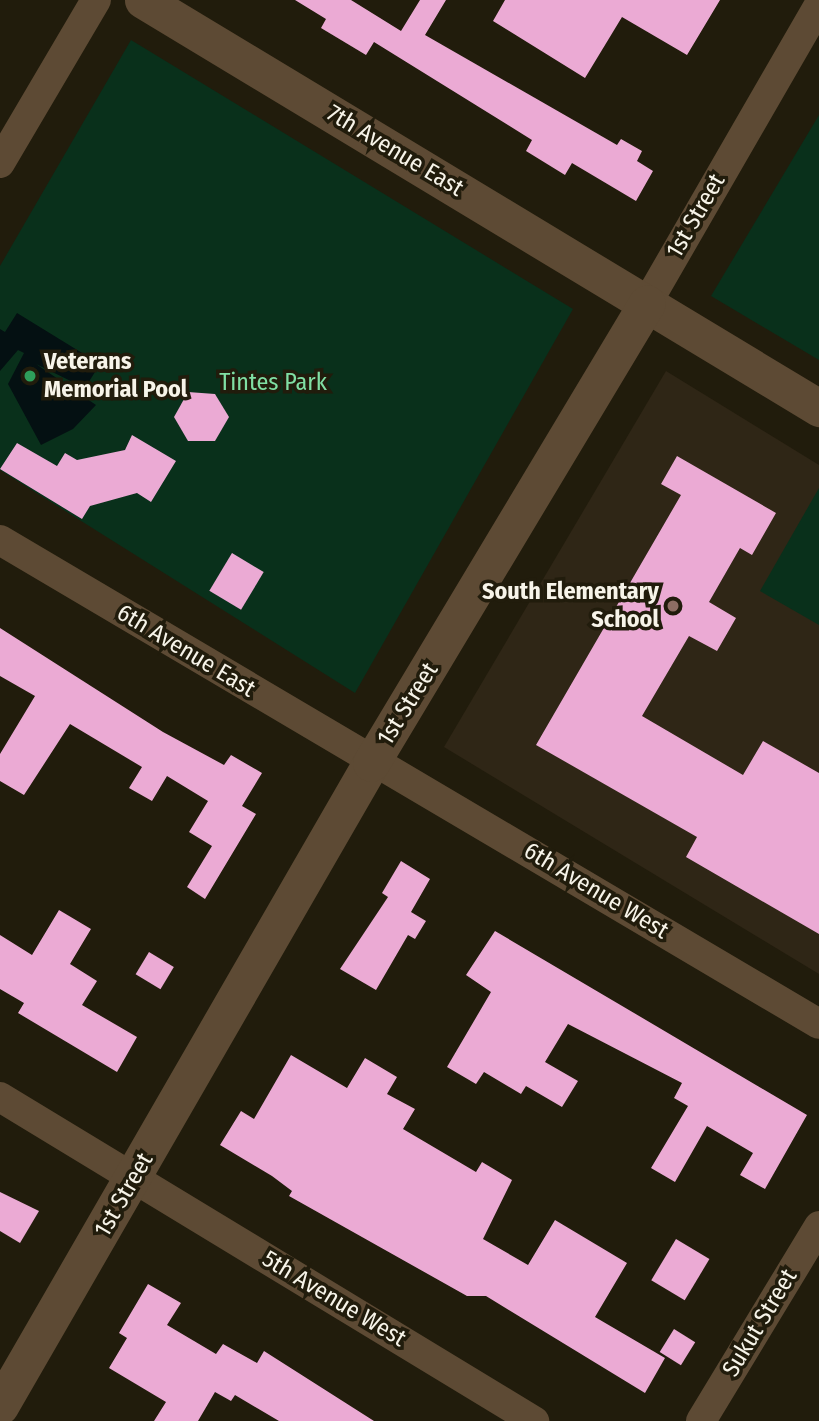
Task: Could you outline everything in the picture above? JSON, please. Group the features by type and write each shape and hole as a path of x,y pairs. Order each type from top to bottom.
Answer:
{"street":[{"path":"0,163 96,0"},
{"name":"7th Avenue East","path":"143,0 819,408"},
{"name":"1st Street","path":"0,1406 371,763 647,303 819,5"},
{"name":"6th Avenue East","path":"0,540 371,763"},
{"name":"6th Avenue West","path":"371,763 427,789 819,1024"},
{"name":"5th Avenue West","path":"0,1097 534,1421"},
{"name":"Sukut Street","path":"701,1421 819,1226"}],"shaded area":[{"name":"Veterans Memorial Pool","path":"17,313 100,364 85,388 36,364 96,405 73,429 41,445 8,384 24,353 18,350 0,371 0,329 5,332"},
{"name":"South Elementary School","path":"666,371 819,465 819,974 444,747"}],"green space":[{"name":"Tintes Park","path":"131,40 573,309 355,693 0,470 0,266"},
{"path":"819,115 819,360 711,296"},
{"path":"819,488 819,625 760,591"}],"building":[{"path":"295,0 351,0 401,31 420,0 446,0 425,35 617,145 621,139 642,151 637,161 653,171 636,201 572,163 565,175 526,151 532,140 374,42 366,55 321,28 326,19"},
{"path":"505,0 720,0 687,55 622,17 585,78 493,21"},
{"path":"188,392 215,394 229,417 215,441 188,441 174,417"},
{"path":"132,435 176,461 151,502 137,493 90,506 82,519 0,469 17,443 57,466 65,453 77,460 125,450"},
{"path":"677,456 776,513 752,555 740,548 709,602 736,618 717,651 689,636 642,716 743,775 763,741 819,773 819,934 686,857 697,837 536,745 681,495 661,484"},
{"path":"232,553 264,572 241,610 209,591"},
{"path":"0,628 163,732 224,765 231,755 262,773 242,806 256,814 205,899 187,887 212,846 189,832 208,801 167,776 152,801 129,788 142,767 70,724 24,795 0,781 0,754 35,696 0,676"},
{"path":"401,861 430,879 411,912 426,921 415,939 408,935 376,990 340,969 388,897 382,893"},
{"path":"59,910 91,929 70,964 97,981 82,1005 137,1037 117,1072 18,1013 24,1003 0,989 0,935 32,955"},
{"path":"495,931 807,1115 765,1189 740,1175 753,1153 707,1126 675,1182 651,1168 688,1106 674,1098 682,1083 568,1024 545,1062 578,1081 562,1107 526,1086 521,1094 484,1072 476,1084 447,1067 491,992 466,975"},
{"path":"149,952 174,967 160,989 136,974"},
{"path":"291,1055 347,1088 365,1058 397,1077 387,1094 415,1109 403,1129 476,1172 482,1162 512,1180 483,1239 528,1265 555,1220 627,1263 595,1317 665,1358 645,1393 486,1296 467,1296 289,1196 292,1191 272,1176 220,1145 241,1111 254,1119"},
{"path":"0,1192 39,1211 20,1243 0,1231"},
{"path":"676,1239 709,1259 685,1300 651,1280"},
{"path":"148,1284 181,1303 167,1325 216,1354 223,1344 257,1363 264,1351 374,1421 279,1421 235,1395 231,1401 215,1392 198,1421 154,1421 166,1402 109,1368 127,1338 119,1333"},
{"path":"674,1329 695,1342 681,1365 660,1352"}],"place":[{"name":"Veterans Memorial Pool","path":"30,376"},
{"name":"South Elementary School","path":"673,606"}]}
